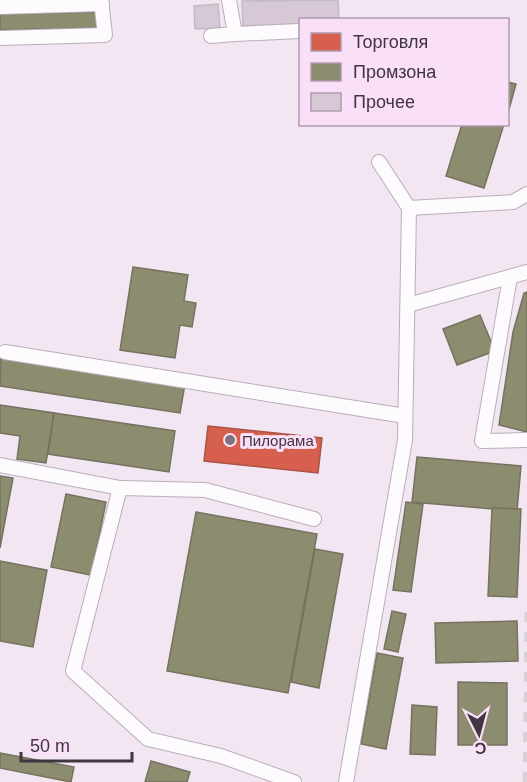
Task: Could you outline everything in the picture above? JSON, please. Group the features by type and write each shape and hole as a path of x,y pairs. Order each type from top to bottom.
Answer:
{"lane":[{"path":"229,0 235,34"},
{"path":"0,7 102,2 105,35 0,38"},
{"path":"211,36 299,31"},
{"path":"345,782 405,440 409,208 378,162"},
{"path":"409,208 513,202 527,194"},
{"path":"408,305 527,272"},
{"path":"510,277 482,441 527,440"},
{"path":"6,352 405,416"},
{"path":"0,465 120,488 205,490 314,519"},
{"path":"120,488 73,671 148,739 221,756 294,782"}],"building: Торговля":[{"path":"208,426 322,438 318,473 204,461"}],"building: Промзона":[{"path":"99,12 99,28 0,30 0,14"},
{"path":"509,82 516,84 509,109"},
{"path":"461,126 503,126 484,188 446,176"},
{"path":"133,267 188,275 184,301 196,303 192,327 180,325 175,358 120,350"},
{"path":"527,292 527,432 499,425 513,332 524,293"},
{"path":"480,315 495,351 457,365 443,329"},
{"path":"1,356 185,384 180,413 0,386"},
{"path":"0,405 54,413 46,463 17,459 20,436 0,433"},
{"path":"54,413 175,431 169,472 48,454"},
{"path":"417,457 521,466 517,511 412,502"},
{"path":"0,476 13,478 0,548"},
{"path":"66,494 106,502 91,575 51,567"},
{"path":"406,502 423,504 411,592 393,590"},
{"path":"492,508 521,509 517,597 488,596"},
{"path":"196,512 317,534 288,693 167,671"},
{"path":"315,549 343,554 319,688 291,682"},
{"path":"0,561 47,570 33,647 0,641"},
{"path":"392,611 406,614 398,652 384,649"},
{"path":"517,621 518,661 436,663 435,623"},
{"path":"377,653 403,658 386,749 361,744"},
{"path":"458,682 507,683 507,745 458,745"},
{"path":"412,705 437,707 435,755 410,754"},
{"path":"0,753 74,767 71,782 0,768"},
{"path":"151,761 190,772 187,782 145,782"}],"building: Прочее":[{"path":"338,0 339,18 299,18 299,24 243,26 242,1"},
{"path":"218,4 220,28 195,29 194,6"}],"railway":[{"path":"525,782 527,603"}],"place":[{"name":"Пилорама","path":"230,440"}]}
